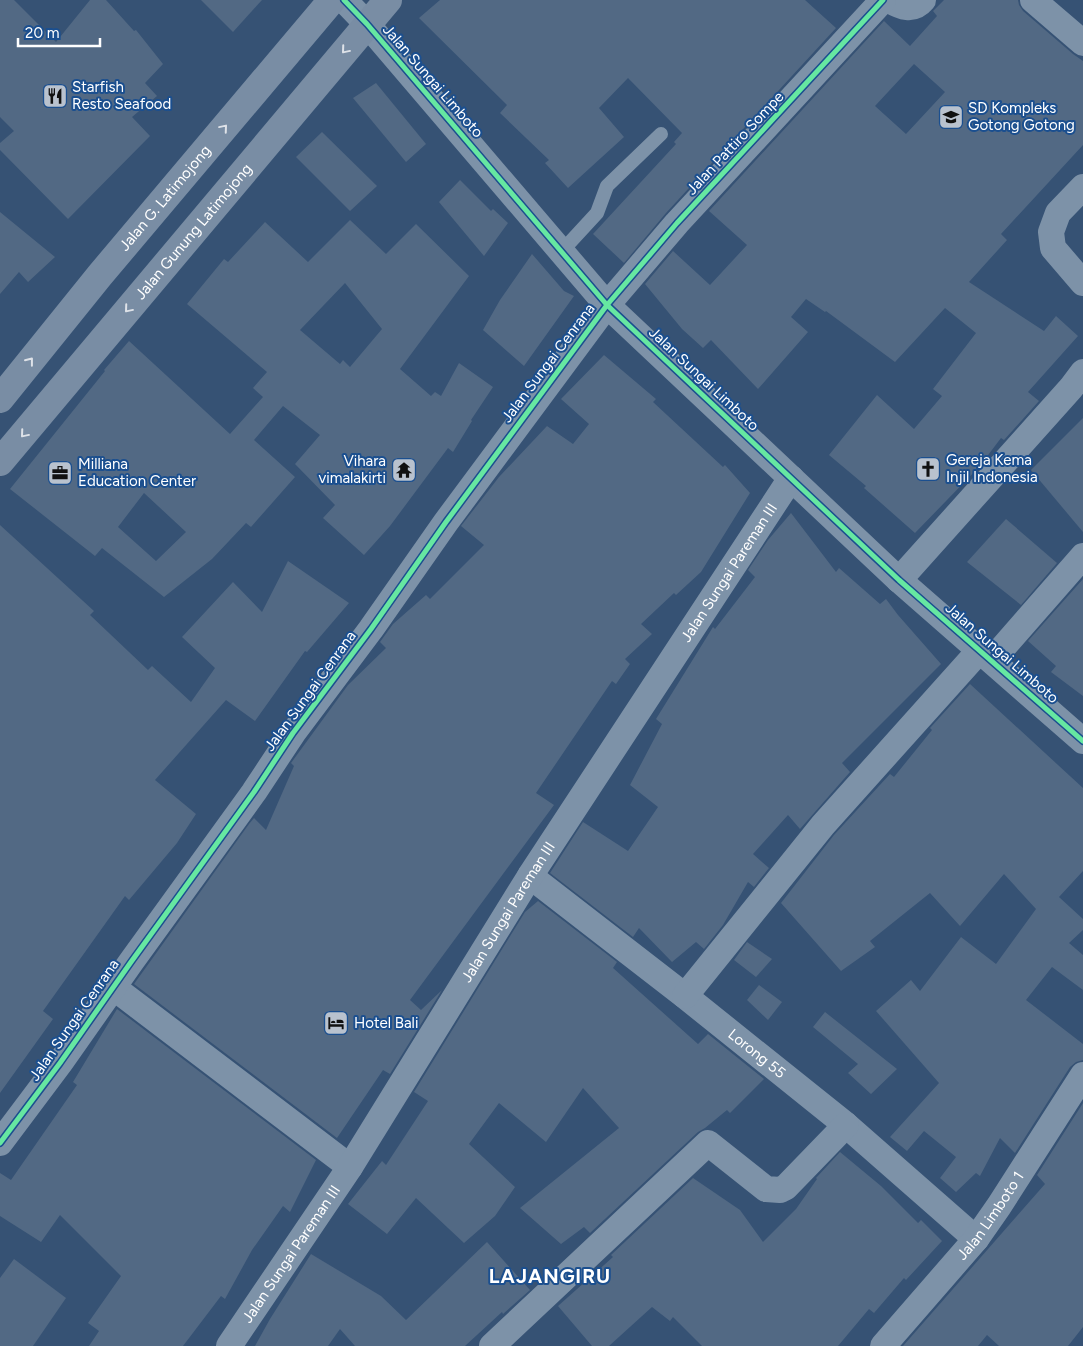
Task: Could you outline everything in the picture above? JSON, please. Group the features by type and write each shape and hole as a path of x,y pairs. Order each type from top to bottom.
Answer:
{"main road":[{"name":"Jalan G. Latimojong","path":"5,384 100,275 332,0"},
{"name":"Jalan Gunung Latimojong","path":"0,462 388,0"}],"street":[{"name":"Jalan Sungai Limboto","path":"344,0 367,24 607,304 899,580 1083,742"},
{"name":"Jalan Pattiro Sompe","path":"607,304 677,224 883,0"},
{"path":"889,0 906,8 919,5 923,0"},
{"path":"1034,0 1083,43"},
{"path":"1083,187 1058,213 1051,232 1054,248 1083,284"},
{"name":"Jalan Sungai Cenrana","path":"0,1142 60,1063 254,792 293,733 371,629 446,522 607,304"},
{"path":"899,580 1079,386"},
{"name":"Jalan Sungai Pareman III","path":"229,1346 350,1167 530,876 790,478"},
{"path":"685,996 823,826 1083,556"},
{"name":"Lorong 55","path":"530,876 685,996 846,1125 976,1239"},
{"path":"113,987 350,1167"},
{"name":"Jalan Limboto 1","path":"883,1346 976,1239 1083,1075"},
{"path":"492,1346 708,1143 766,1189 780,1190 786,1187 846,1125"}],"lane":[{"path":"562,251 597,212 608,186 661,134"}],"building":[{"path":"0,0 14,0 56,42 90,0 106,0 134,31 136,30 163,64 145,83 157,96 132,117 150,136 68,219 0,150 0,143 14,131 0,117"},
{"path":"201,0 262,0 233,32"},
{"path":"440,0 805,0 836,28 666,213 624,263 593,234 676,144 674,142 682,133 628,78 599,108 624,137 568,188 545,163 549,160 500,113 507,105 419,18"},
{"path":"944,0 1018,0 1023,11 1083,61 1083,145 1001,234 1007,240 969,282 1044,331 1056,316 1078,336 1028,392 1039,401 1004,440 1001,438 979,467 915,533 864,488 866,486 829,455 877,395 914,429 942,396 933,389 976,333 945,308 895,362 826,311 806,299 791,317 808,332 758,389 711,340 703,348 682,329 645,284 673,251 710,285 747,245 709,211 884,21 910,46 937,16 933,11","holes":["914,64 945,92 906,134 875,106"]},
{"path":"376,83 426,144 406,162 353,98"},
{"path":"322,132 377,186 350,211 296,157"},
{"path":"460,180 491,211 493,209 508,223 484,256 439,202"},
{"path":"0,212 55,257 28,282 19,272 0,294"},
{"path":"350,220 386,254 416,224 469,276 400,369 431,396 435,392 441,396 459,363 493,387 453,452 448,448 390,526 364,555 323,518 335,505 295,464 320,435 283,406 254,440 295,477 251,527 246,523 212,559 164,597 102,548 95,556 10,489 129,341 230,434 263,397 253,388 267,372 187,304 224,259 228,262 265,222 308,262","holes":["345,283 382,329 350,367 343,360 340,364 300,330","144,493 186,532 156,561 118,527"]},
{"path":"532,254 564,291 574,296 524,366 483,330 500,300"},
{"path":"604,355 656,399 653,402 723,467 725,465 750,493 701,572 676,595 674,593 641,624 652,634 625,659 630,664 616,684 612,681 536,793 554,805 410,1000 421,1010 442,990 390,1074 383,1070 337,1138 134,984 254,818 266,830 294,766 291,763 348,685 386,648 380,642 393,624 426,595 430,599 484,545 461,526 499,477 547,426 573,444 589,424 561,399"},
{"path":"1083,418 1083,532 1031,470"},
{"path":"791,513 836,572 839,568 880,604 886,599 941,664 842,763 850,772 800,829 788,815 753,854 769,868 754,887 748,882 723,925 704,949 696,942 672,962 639,928 633,937 550,873 583,822 628,851 658,807 630,785 662,724 656,719 713,627 715,629 755,577 748,570 768,540"},
{"path":"1006,519 1057,563 1021,605 967,562"},
{"path":"0,525 94,611 90,615 148,670 152,666 191,702 215,668 182,637 233,582 262,612 288,561 349,603 307,652 305,651 255,721 226,700 155,780 196,814 177,843 129,900 125,896 43,1011 53,1019 0,1093"},
{"path":"1083,579 1083,696 1051,672 1056,666 1028,641"},
{"path":"970,684 1083,788 1083,871 1059,897 1083,919 1083,930 1069,943 1083,955 1083,990 1052,967 1026,1000 1083,1044 1083,1060 1076,1062 1070,1067 1015,1153 1000,1138 980,1176 976,1173 956,1192 940,1178 956,1157 924,1131 907,1151 890,1137 939,1083 876,1011 911,980 920,991 961,937 996,964 1036,909 1004,874 960,926 930,893 870,941 875,947 841,971 781,903 834,835 890,774 894,777 932,730 930,728"},
{"path":"538,901 617,962 613,968 698,1044 708,1034 764,1079 730,1113 727,1110 698,1132 590,1233 584,1227 561,1244 520,1208 619,1128 583,1088 546,1142 499,1103 469,1144 515,1187 495,1216 464,1243 416,1198 387,1234 348,1204 382,1161 386,1165 428,1101 414,1092 525,912"},
{"path":"747,942 772,959 756,977 734,960"},
{"path":"759,985 782,1002 768,1020 747,1000"},
{"path":"117,1009 316,1160 290,1212 283,1206 252,1250 225,1299 221,1296 183,1346 89,1346 99,1331 88,1323 121,1276 60,1215 41,1242 0,1216 0,1173 11,1180 77,1085 73,1082"},
{"path":"825,1012 897,1069 871,1094 848,1073 858,1064 813,1027"},
{"path":"1083,1103 1083,1327 1068,1346 999,1346 987,1335 978,1346 903,1346 1045,1184 1037,1175"},
{"path":"840,1152 881,1186 918,1223 921,1220 942,1241 906,1280 904,1278 874,1313 869,1309 838,1346 702,1346 673,1317 670,1321 652,1307 609,1346 592,1346 558,1306 613,1257 611,1255 693,1178 740,1210 763,1242 796,1209 816,1178"},
{"path":"487,1242 530,1290 503,1314 502,1312 465,1346 355,1346 340,1329 328,1346 255,1346 311,1254 381,1296 406,1320"},
{"path":"14,1259 66,1298 33,1346 0,1346 0,1278"}],"cycle path":[{"path":"344,0 367,24 607,305 899,580 1083,741"},
{"path":"0,1143 60,1063 254,792 293,733 607,305 677,223 883,0"}],"place":[{"name":"Starfish Resto Seafood","path":"55,96"},
{"name":"SD Kompleks Gotong Gotong","path":"951,117"},
{"name":"Gereja Kema Injil Indonesia","path":"928,469"},
{"name":"Vihara vimalakirti","path":"404,470"},
{"name":"Milliana Education Center","path":"60,473"},
{"name":"Hotel Bali","path":"336,1023"}],"district":[{"name":"LAJANGIRU","path":"550,1276"}]}
